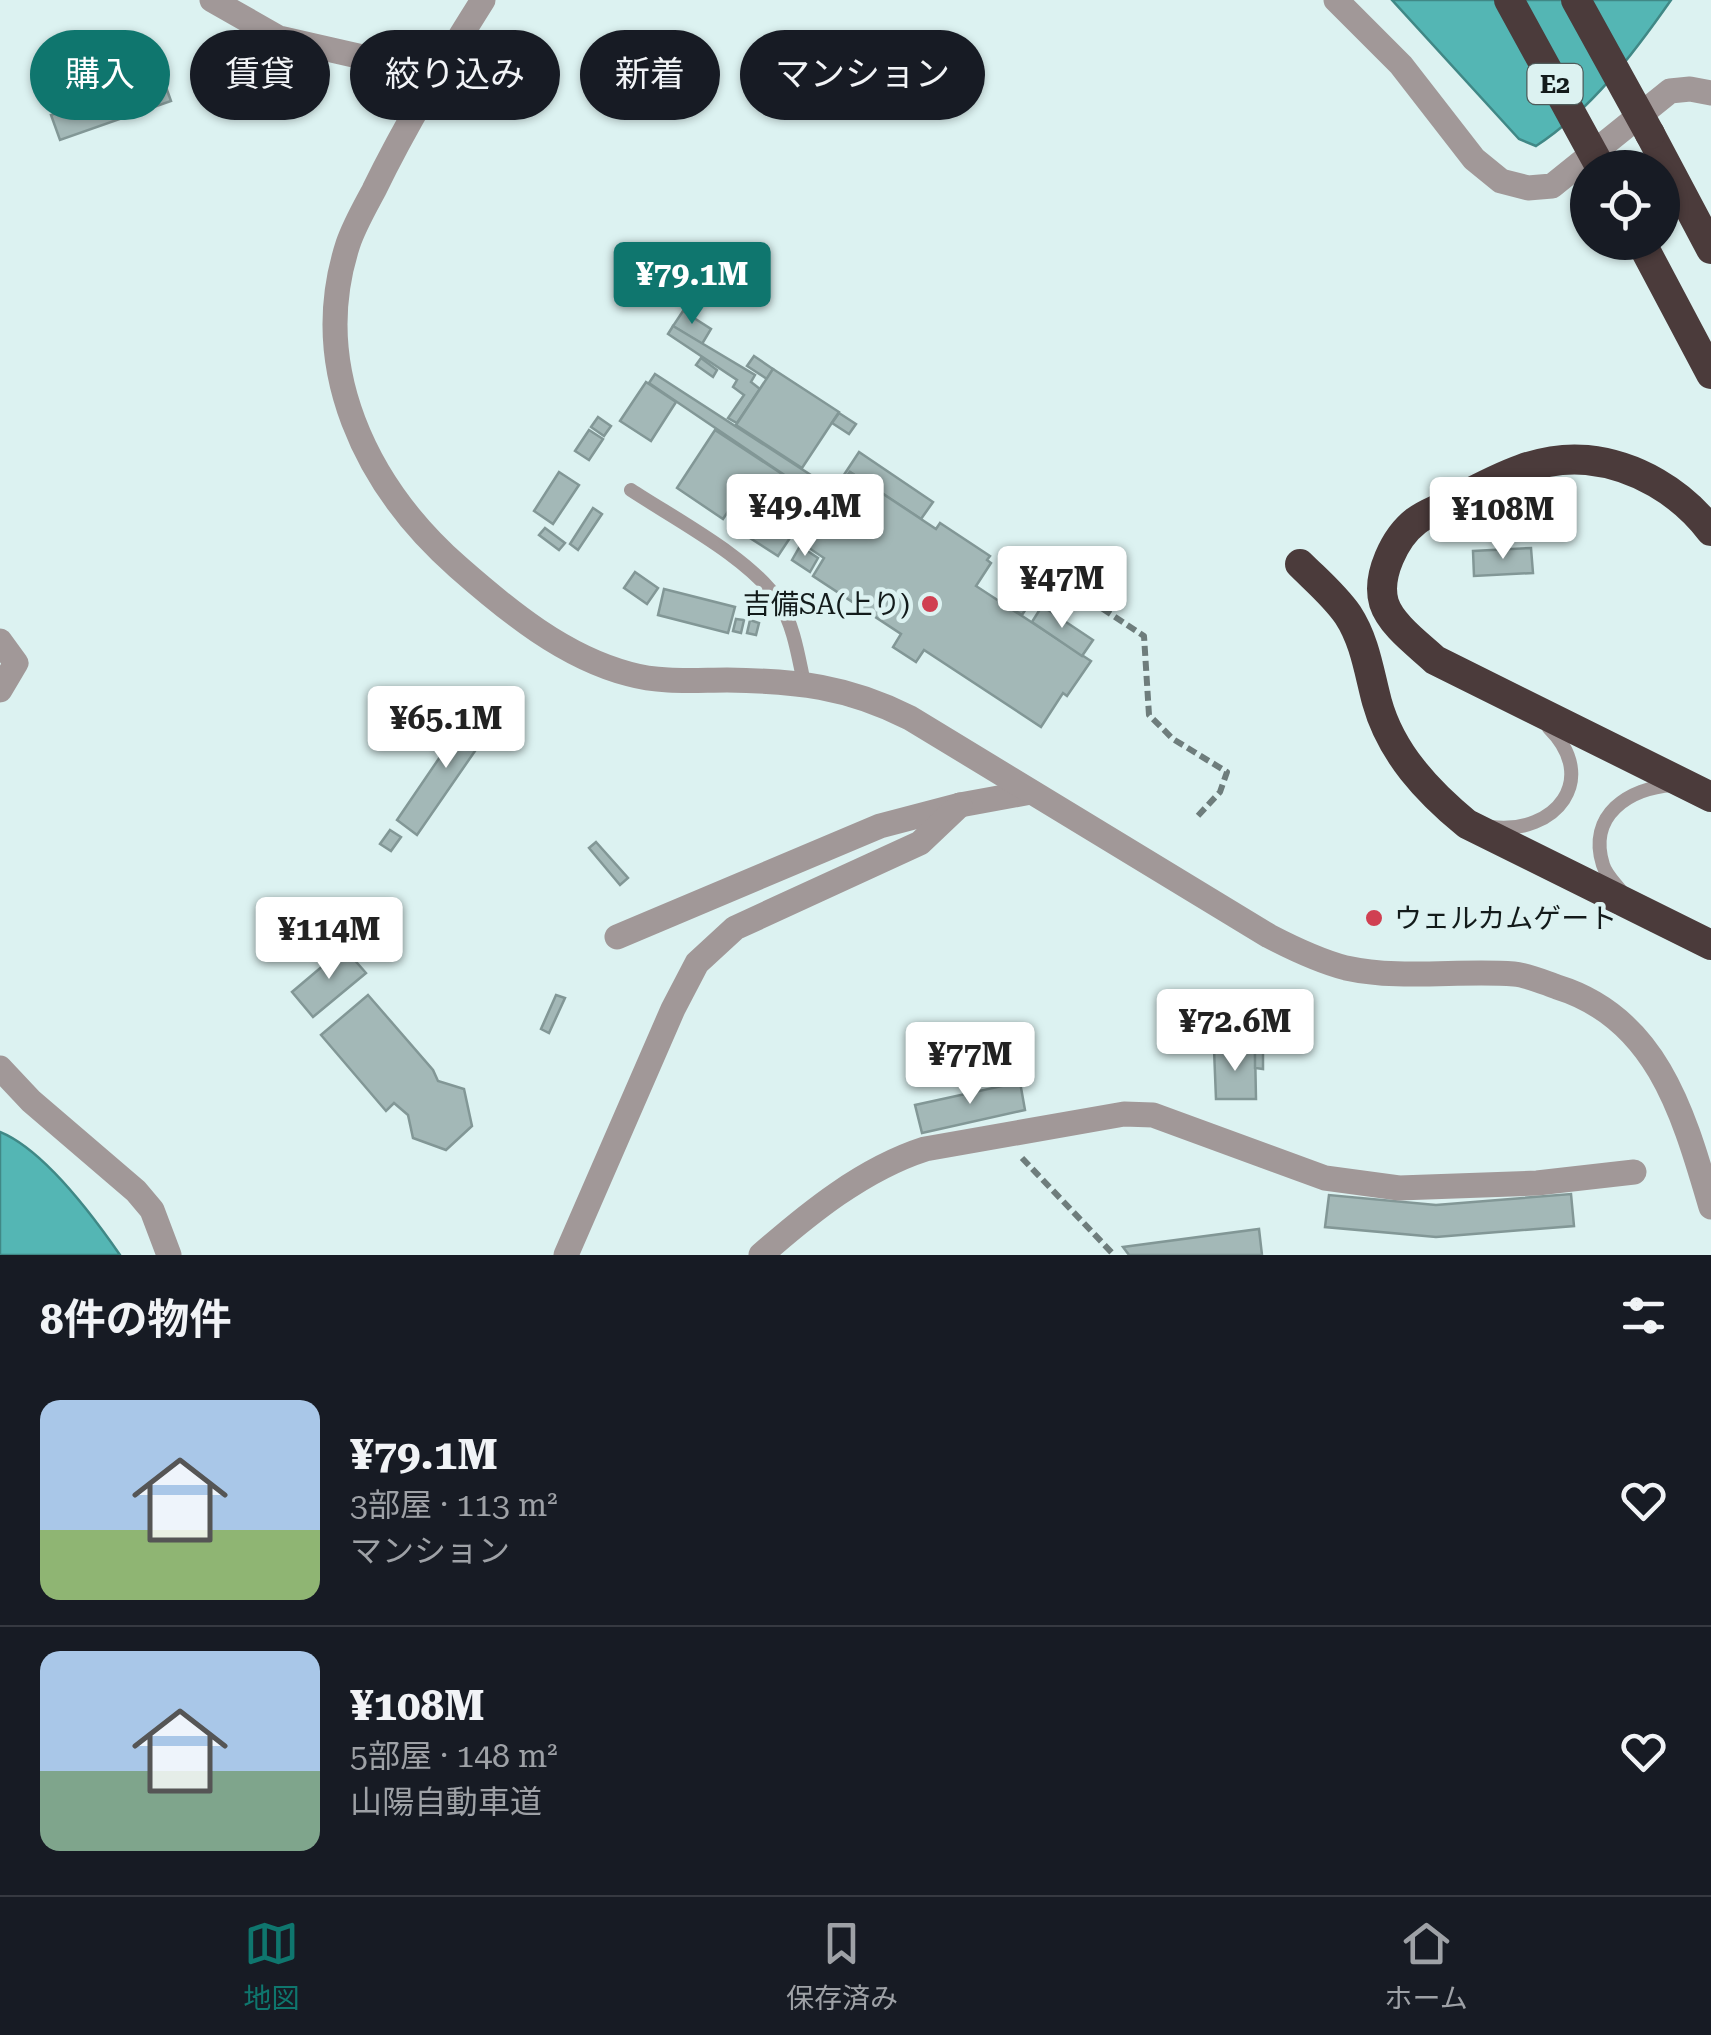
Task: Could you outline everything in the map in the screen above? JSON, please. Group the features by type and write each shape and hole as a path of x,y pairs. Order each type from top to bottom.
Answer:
{"highway":[{"name":"E2","path":"1509,0 1591,150"},
{"name":"E2","path":"1576,0 1711,249"},
{"path":"1651,260 1711,374"},
{"path":"1698,790 1435,660 1402,628 1384,603 1384,576 1395,545 1416,521 1521,468 1554,461 1588,460 1616,466 1664,486 1711,530"},
{"path":"1300,564 1348,615 1366,654 1378,707 1410,770 1439,801 1467,824 1711,945"}],"street":[{"path":"212,0 279,38 350,54"},
{"path":"464,30 483,0"},
{"path":"1336,0 1401,65 1474,158 1501,181 1528,188 1552,186 1670,92 1690,88 1711,93"},
{"path":"411,120 348,242 336,293 334,331 346,406 359,441 385,486 428,541 477,584 541,633 590,662 632,675 674,680 804,683 876,701 1307,956 1345,968 1377,972 1518,974 1587,996 1640,1041 1670,1086 1690,1134 1711,1207"},
{"path":"0,641 16,663 0,690"},
{"path":"617,937 880,826 1030,792"},
{"path":"566,1255 673,1009 697,963 735,928 920,844 960,805"},
{"path":"0,1068 31,1101 136,1191 152,1210 169,1255"},
{"path":"761,1255 794,1226 894,1159 925,1149 1124,1114 1152,1115 1325,1178 1362,1184 1399,1188 1537,1183 1634,1172"}],"lane":[{"path":"632,490 753,571 779,602 795,638 804,683"},
{"path":"1467,824 1506,829 1528,827 1552,814 1568,794 1572,769 1560,739 1528,706"},
{"path":"1634,908 1604,868 1600,843 1608,814 1628,795 1651,786 1698,790"}],"path":[{"path":"1027,559 1144,636 1149,714 1173,739 1226,772 1220,792 1195,819"},
{"path":"1001,1136 1114,1255"}],"water":[{"path":"1392,0 1671,0 1593,98 1536,146 1519,139"},
{"path":"0,1132 34,1153 50,1169 120,1255 0,1255"}],"building":[{"path":"53,120 117,120 60,140"},
{"path":"683,311 711,329 702,344 673,326"},
{"path":"673,326 755,375 751,382 760,389 737,423 728,418 744,395 733,387 737,380 668,334"},
{"path":"754,356 773,369 767,379 747,366"},
{"path":"701,358 717,370 713,377 696,365"},
{"path":"773,369 839,412 802,468 736,425"},
{"path":"655,374 834,490 859,452 933,502 921,519 850,472 826,507 815,500 817,497 649,383"},
{"path":"646,382 676,402 651,441 620,421"},
{"path":"839,413 856,424 849,434 832,423"},
{"path":"598,417 611,426 604,436 591,427"},
{"path":"589,430 603,439 589,460 575,451"},
{"path":"715,430 817,497 778,556 742,533 767,496 747,483 723,519 677,488"},
{"path":"559,472 579,485 553,524 534,511"},
{"name":"吉備SA(上り)","path":"850,472 936,529 940,523 990,556 987,560 991,563 976,586 1091,661 1041,727 924,650 916,662 893,647 901,634 813,576 824,558 803,544"},
{"path":"593,508 602,514 578,550 570,544"},
{"path":"545,528 565,543 559,550 539,535"},
{"path":"800,546 818,558 810,572 792,560"},
{"path":"1531,548 1533,573 1474,576 1473,551"},
{"path":"635,572 658,588 647,604 624,588"},
{"path":"1018,580 1037,592 1022,615 1003,603"},
{"path":"664,589 735,607 728,633 658,615"},
{"path":"1042,606 1093,640 1082,656 1032,622"},
{"path":"736,619 744,620 741,633 733,631"},
{"path":"750,620 759,623 756,635 747,633"},
{"path":"474,707 495,722 417,835 397,820"},
{"path":"390,830 401,837 391,851 380,844"},
{"path":"596,842 628,878 620,885 589,848"},
{"path":"344,948 366,973 313,1017 292,992"},
{"path":"368,995 433,1070 438,1081 464,1089 472,1126 446,1150 413,1138 408,1115 394,1103 386,1111 321,1035"},
{"path":"556,995 565,998 549,1033 541,1029"},
{"path":"1255,1048 1256,1099 1216,1099 1214,1049"},
{"path":"1255,1051 1263,1052 1263,1069 1255,1068"},
{"path":"1020,1082 1025,1110 922,1133 915,1105"},
{"path":"1571,1194 1574,1226 1436,1237 1325,1227 1329,1195 1436,1205"},
{"path":"1259,1229 1262,1255 1129,1255 1123,1247"}],"place":[{"name":"吉備SA(上り)","path":"930,604"},
{"name":"ウェルカムゲート","path":"1374,918"}]}
